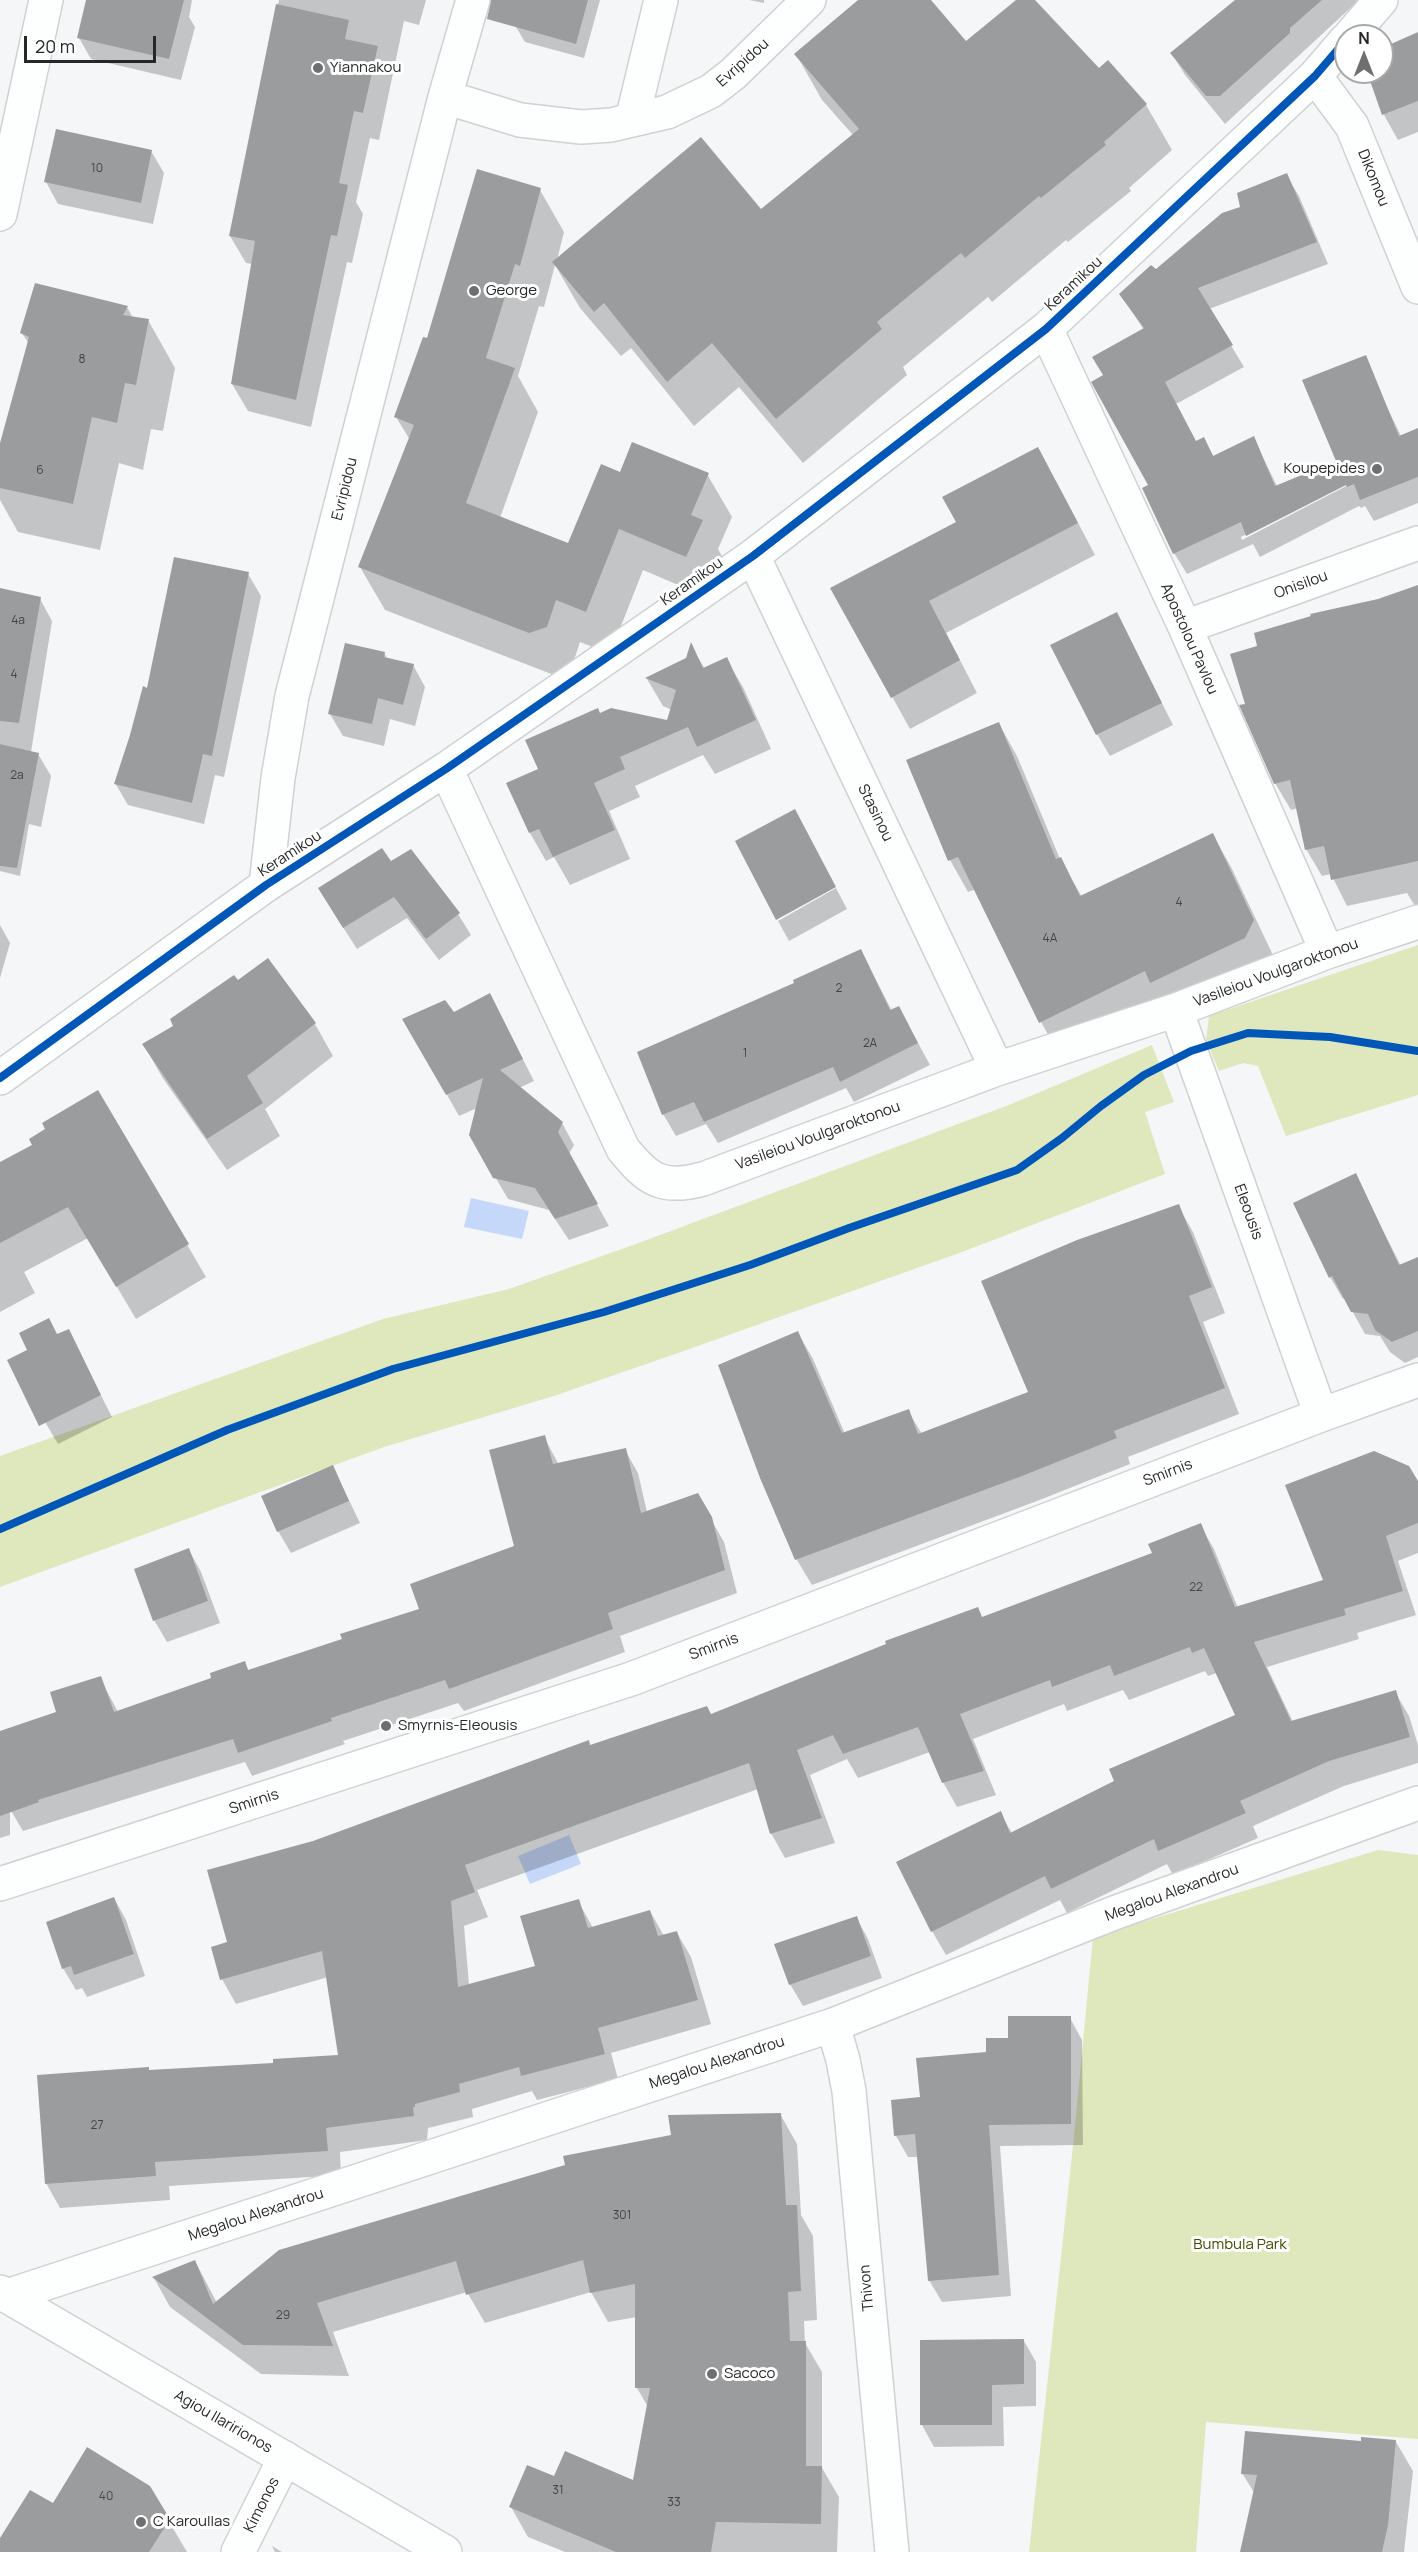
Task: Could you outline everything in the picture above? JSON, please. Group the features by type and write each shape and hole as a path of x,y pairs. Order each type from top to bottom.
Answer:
{"street":[{"path":"0,214 46,0"},
{"name":"Evripidou","path":"266,885 277,788 292,696 445,97 473,0"},
{"path":"632,120 661,0"},
{"name":"Evripidou","path":"445,97 520,120 551,125 581,127 611,125 667,112 711,91 732,74 809,0"},
{"path":"1360,24 1381,0"},
{"name":"Keramikou","path":"0,1078 266,885 446,769 753,556 1046,328 1315,76 1334,54"},
{"name":"Dikomou","path":"1315,76 1352,126 1418,287"},
{"name":"Apostolou Pavlou","path":"1046,328 1185,627 1327,952"},
{"name":"Onisilou","path":"1185,627 1418,543"},
{"name":"Stasinou","path":"753,556 998,1069"},
{"name":"Vasileiou Voulgaroktonou","path":"446,769 623,1149 647,1176 665,1184 683,1185 702,1179 998,1069 1176,1010 1327,952 1418,922"},
{"name":"Eleousis","path":"1176,1010 1321,1414"},
{"name":"Smirnis","path":"0,1884 631,1679 1321,1414 1418,1380"},
{"name":"Megalou Alexandrou","path":"4,2294 833,2025 1114,1913 1418,1803"},
{"name":"Thivon","path":"833,2025 849,2091 892,2552"},
{"name":"Agiou Ilaririonos","path":"4,2294 445,2552"},
{"name":"Kimonos","path":"238,2552 285,2458"}],"green space":[{"path":"1418,945 1418,1095 1286,1136 1258,1066 1243,1063 1219,1071 1206,1040 1209,1016"},
{"path":"1152,1045 1174,1102 1145,1112 1165,1174 962,1252 678,1353 554,1396 384,1447 0,1587 0,1456 383,1319 509,1289 636,1244 1009,1105"},
{"name":"Bumbula Park","path":"1378,1850 1418,1855 1418,2439 1206,2422 1196,2552 1029,2552 1093,1937"}],"water":[{"path":"471,1198 529,1211 522,1239 464,1227"},
{"path":"569,1835 581,1864 530,1884 518,1856"}],"building":[{"path":"86,0 184,0 169,59 77,38"},
{"path":"491,0 588,0 576,44 487,19"},
{"path":"858,0 931,0 966,41 1016,0 1035,0 1099,68 1108,60 1147,104 1104,142 1106,145 1041,198 1039,196 965,258 961,253 877,322 882,329 776,419 712,343 667,382 604,303 594,312 552,262 701,137 761,209 859,129 794,54"},
{"path":"1235,0 1322,0 1290,28 1290,33 1220,96 1206,96 1170,53"},
{"path":"276,4 349,20 345,39 378,46 363,113 354,111 339,183 348,185 337,236 331,235 296,400 231,384 255,241 229,236"},
{"path":"1418,32 1418,101 1382,115 1371,84 1394,84 1394,43"},
{"path":"56,129 152,150 141,203 44,182"},
{"path":"477,169 541,188 520,266 515,264 486,358 515,368 466,503 568,543 601,464 620,472 632,442 709,473 691,515 703,520 686,557 619,529 586,612 556,600 547,627 529,633 358,567 414,425 394,417 423,337 427,338"},
{"path":"1287,173 1317,242 1198,288 1233,345 1165,382 1196,441 1204,437 1213,456 1254,436 1275,486 1336,461 1302,380 1366,355 1399,436 1418,428 1418,477 1360,500 1354,484 1347,487 1346,485 1246,536 1241,522 1173,554 1142,488 1148,485 1091,382 1103,375 1092,357 1144,328 1119,294 1151,265 1156,269 1222,213 1240,207 1237,193"},
{"path":"35,283 128,306 123,315 149,319 136,385 125,383 117,423 92,417 73,504 0,488 0,443 29,337 20,333"},
{"path":"1038,447 1078,523 929,601 960,660 891,698 830,588 956,522 942,497"},
{"path":"174,557 249,572 212,756 203,754 192,803 114,784 143,686 147,688"},
{"path":"1418,585 1418,861 1331,880 1324,846 1305,850 1290,780 1274,784 1239,705 1245,704 1230,654 1257,646 1254,633 1311,616 1310,614 1378,599"},
{"path":"0,588 41,597 19,723 0,721"},
{"path":"1117,612 1162,703 1096,735 1050,645"},
{"path":"691,642 703,668 727,657 756,720 697,747 688,727 620,757 625,769 594,783 615,830 553,857 539,829 529,833 506,783 538,769 525,740 598,708 600,713 611,708 667,720 676,690 645,678 686,658"},
{"path":"345,643 385,652 384,657 414,664 403,705 378,698 372,724 328,714"},
{"path":"999,722 1056,859 1061,857 1080,896 1213,833 1254,920 1245,938 1150,983 1145,971 1039,1023 958,857 948,861 906,760"},
{"path":"0,744 39,753 17,868 0,866"},
{"path":"795,809 836,887 776,920 735,841"},
{"path":"382,848 391,861 411,849 460,913 426,939 394,897 343,928 318,888"},
{"path":"861,949 890,1010 899,1006 918,1043 840,1082 833,1067 704,1122 694,1102 662,1115 637,1052 794,983 793,980"},
{"path":"268,958 316,1023 247,1076 263,1103 207,1139 142,1044 173,1026 170,1019 234,975 238,980"},
{"path":"490,993 523,1059 500,1070 563,1122 558,1132 598,1204 555,1219 535,1188 493,1178 469,1135 483,1078 446,1095 402,1019 445,1000 454,1012"},
{"path":"98,1090 189,1244 116,1287 68,1207 0,1243 0,1162 32,1145 29,1139 45,1129 42,1123"},
{"path":"1356,1173 1399,1265 1418,1257 1418,1331 1392,1342 1375,1330 1368,1314 1351,1312 1332,1276 1329,1278 1293,1203"},
{"path":"1179,1204 1212,1287 1189,1296 1225,1388 1114,1431 1117,1438 1022,1476 795,1560 760,1478 718,1365 798,1331 842,1433 909,1409 918,1434 1028,1392 981,1281 1077,1240"},
{"path":"49,1318 57,1334 69,1329 101,1395 39,1426 7,1360 27,1350 19,1333"},
{"path":"545,1435 553,1464 626,1448 641,1513 698,1493 712,1517 725,1570 608,1613 613,1629 449,1689 445,1680 331,1718 332,1721 238,1753 233,1739 38,1800 39,1802 0,1816 0,1731 56,1712 50,1692 101,1676 114,1712 211,1678 210,1673 245,1661 248,1670 342,1639 340,1634 419,1609 410,1584 514,1546 489,1450"},
{"path":"1374,1451 1409,1466 1418,1481 1418,1523 1386,1536 1403,1591 1344,1609 1346,1615 1254,1642 1291,1721 1396,1690 1410,1737 1329,1761 1240,1801 1246,1813 1158,1851 1154,1839 1051,1889 1045,1876 931,1932 896,1862 1001,1811 1010,1833 1114,1781 1109,1769 1235,1715 1204,1648 1192,1653 1190,1647 1114,1676 1110,1665 1052,1687 1050,1680 960,1714 984,1771 942,1783 918,1727 843,1754 833,1735 797,1750 822,1818 770,1834 749,1763 465,1865 475,1892 451,1901 458,1987 535,1966 520,1916 579,1899 588,1928 650,1910 658,1936 677,1931 698,2000 598,2028 605,2054 521,2076 519,2067 459,2084 460,2092 415,2104 414,2116 326,2128 328,2151 155,2162 156,2176 45,2184 37,2075 149,2067 149,2070 273,2063 273,2059 338,2055 322,1951 220,1980 211,1947 227,1942 207,1870 313,1841 589,1740 590,1745 707,1706 711,1714 886,1644 885,1641 978,1607 982,1617 1152,1553 1148,1544 1201,1523 1235,1607 1323,1580 1285,1485"},
{"path":"333,1465 349,1501 277,1532 261,1496"},
{"path":"189,1548 208,1601 153,1621 134,1569"},
{"path":"114,1897 134,1954 74,1975 71,1966 62,1969 46,1922"},
{"path":"857,1916 871,1956 789,1985 774,1944"},
{"path":"1008,2016 1071,2016 1071,2124 989,2125 999,2275 928,2281 915,2134 894,2136 891,2100 920,2097 916,2058 986,2052 986,2038 1008,2038"},
{"path":"781,2113 786,2205 797,2205 801,2291 788,2292 790,2341 806,2341 806,2466 822,2466 821,2524 716,2522 711,2552 616,2552 509,2507 527,2465 554,2476 565,2451 633,2480 650,2388 635,2388 635,2284 590,2293 583,2260 466,2295 456,2261 317,2303 333,2346 243,2345 152,2277 195,2260 213,2304 279,2250 565,2165 563,2156 671,2135 668,2115"},
{"path":"1024,2339 1024,2384 992,2385 992,2425 920,2425 920,2340"},
{"path":"1245,2431 1361,2441 1361,2437 1396,2440 1388,2525 1382,2552 1240,2552 1257,2475 1241,2474"},
{"path":"87,2447 150,2486 170,2519 149,2552 0,2552 0,2538 30,2490 53,2503"}],"cycle path":[{"path":"0,1078 266,885 446,769 753,556 1046,329 1315,76 1334,54"},
{"path":"0,1529 227,1430 393,1369 604,1312 750,1265 1017,1170 1144,1075 1191,1051 1248,1033 1330,1037 1418,1051"}],"place":[{"name":"Yiannakou","path":"318,68"},
{"name":"George","path":"474,291"},
{"name":"Koupepides","path":"1377,469"},
{"name":"Smyrnis-Eleousis","path":"386,1726"},
{"name":"Sacoco","path":"712,2374"},
{"name":"C Karoullas","path":"141,2522"}]}
